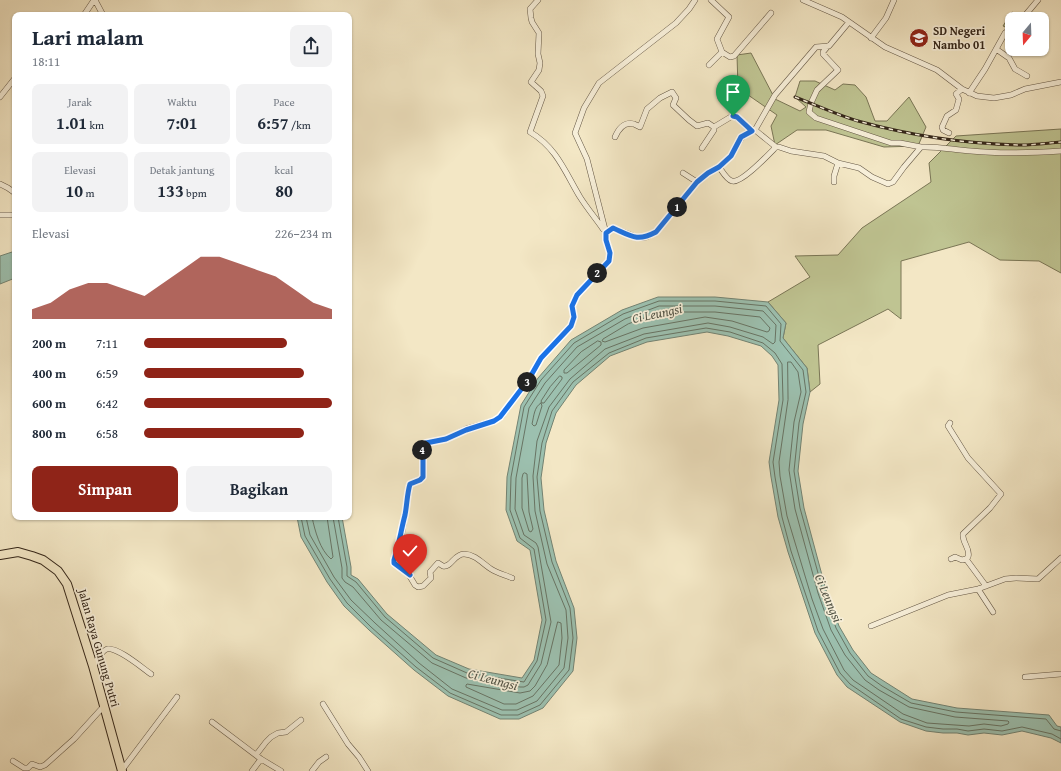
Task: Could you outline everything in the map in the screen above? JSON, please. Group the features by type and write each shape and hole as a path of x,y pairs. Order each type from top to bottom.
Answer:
{"main road":[{"name":"Jalan Raya Gunung Putri","path":"0,555 18,552 32,556 50,565 63,576 73,598 122,770"}],"street":[{"path":"86,12 94,0 102,12"},
{"path":"538,0 530,9 530,18 539,33 538,54 540,63 539,70 531,82 541,91 543,96 530,132 541,139 555,154 580,197 606,233"},
{"path":"512,578 491,569 466,554 456,556 450,564 446,566 438,563 430,572 431,578 423,586 418,587 415,585 410,575 394,563 401,539 410,484 420,480 423,477 423,453 421,446 423,444 446,439 466,430 494,421 500,417 529,379 541,358 571,326 574,317 572,306 577,295 609,261 610,253 587,159 575,133 584,108 599,83 676,23 695,0"},
{"path":"711,0 729,17 718,39 722,52 730,57 734,56 771,13"},
{"path":"804,0 834,13 885,47 936,70 962,89 977,96 994,98 1011,95 1025,89 1059,83 1061,88"},
{"path":"871,38 886,18 894,0"},
{"path":"1028,12 1038,0"},
{"path":"849,22 823,52 823,54 837,69 837,72 817,90 811,103 809,112 816,118 891,143 979,152 1026,153 1061,151"},
{"path":"969,93 1005,33"},
{"path":"606,233 613,228 638,238 647,237 656,232 697,182 708,173 719,167 731,156 741,137 753,130 775,95 816,47 828,46"},
{"path":"996,49 1009,58 1015,69 1027,76"},
{"path":"709,66 722,52"},
{"path":"0,97 12,82"},
{"path":"949,133 942,128 947,116 956,110 959,101 956,94 962,89"},
{"path":"615,137 619,129 626,125 632,124 640,127 647,109 660,98 672,92 676,98 673,105 694,125 698,126 708,124 714,127"},
{"path":"702,148 714,130 714,127 734,116 776,147 824,156 838,163 859,168 885,184 891,184 921,147"},
{"path":"719,167 731,181 736,181 752,170 776,147"},
{"path":"834,182 834,174 838,163"},
{"path":"682,173 697,182"},
{"path":"0,184 12,191"},
{"path":"0,215 12,215"},
{"path":"950,423 948,426 968,458 1001,494 990,508 964,534 963,538 970,553 968,557 962,560 956,557 951,559"},
{"path":"966,558 986,586"},
{"path":"872,626 948,595 978,589 1009,579 1038,579 1061,558"},
{"path":"978,589 993,612"},
{"path":"93,666 102,653 106,650 115,650 151,674"},
{"path":"1025,677 1061,674"},
{"path":"122,770 177,697"},
{"path":"323,704 348,744 368,771"},
{"path":"13,761 24,768 28,768 32,764 40,767 45,765 74,739 104,706"},
{"path":"256,755 270,737 278,733 286,732 301,720"},
{"path":"212,722 261,759 281,771"},
{"path":"312,771 319,762 326,757"},
{"path":"252,771 261,759"}],"shaded area":[{"path":"751,53 775,99 800,111 806,107 795,97 800,81 815,81 835,90 843,84 855,85 866,97 875,121 887,121 909,97 926,127 918,146 884,147 826,130 797,130 775,145 771,126 777,115 738,88 737,55"},
{"path":"1061,129 1061,273 1039,261 1000,260 969,242 901,261 901,319 888,309 818,345 820,384 810,392 807,368 783,338 786,323 768,302 810,277 795,256 838,255 862,228 931,182 929,163 956,136"}],"water":[{"path":"12,252 12,279 0,284 0,256"},
{"name":"Ci Leungsi","path":"658,297 715,297 768,302 786,323 783,338 807,368 810,392 803,424 798,471 804,508 826,590 839,626 853,650 871,673 912,699 957,708 1049,715 1057,726 1061,727 1061,743 1051,738 1022,731 1002,735 984,733 968,735 926,731 900,722 847,687 837,675 815,633 778,517 769,462 779,400 778,365 772,356 761,346 728,336 707,332 647,342 610,356 576,385 556,413 546,443 541,478 544,510 556,561 574,608 577,638 573,671 543,708 519,719 500,719 448,696 414,670 344,606 327,582 301,537 298,520 343,520 351,567 351,575 358,579 387,614 436,655 469,669 522,678 534,660 542,620 530,550 517,541 506,510 507,477 521,405 538,378 571,340 622,310"}],"railway":[{"path":"795,97 858,121 919,135 959,141 1000,144 1026,145 1061,142"}],"place":[{"name":"SD Negeri Nambo 01","path":"919,38"}],"route":[{"path":"410,575 394,563 394,560 401,539 402,524 410,484 420,480 423,477 423,453 421,446 426,443 446,439 478,425 494,421 500,417 529,379 548,349 560,339 571,326 574,317 572,306 577,295 609,261 610,253 606,240 606,233 613,228 638,238 647,237 656,232 697,182 708,173 719,167 731,156 741,137 752,131 737,117 733,116"}]}
